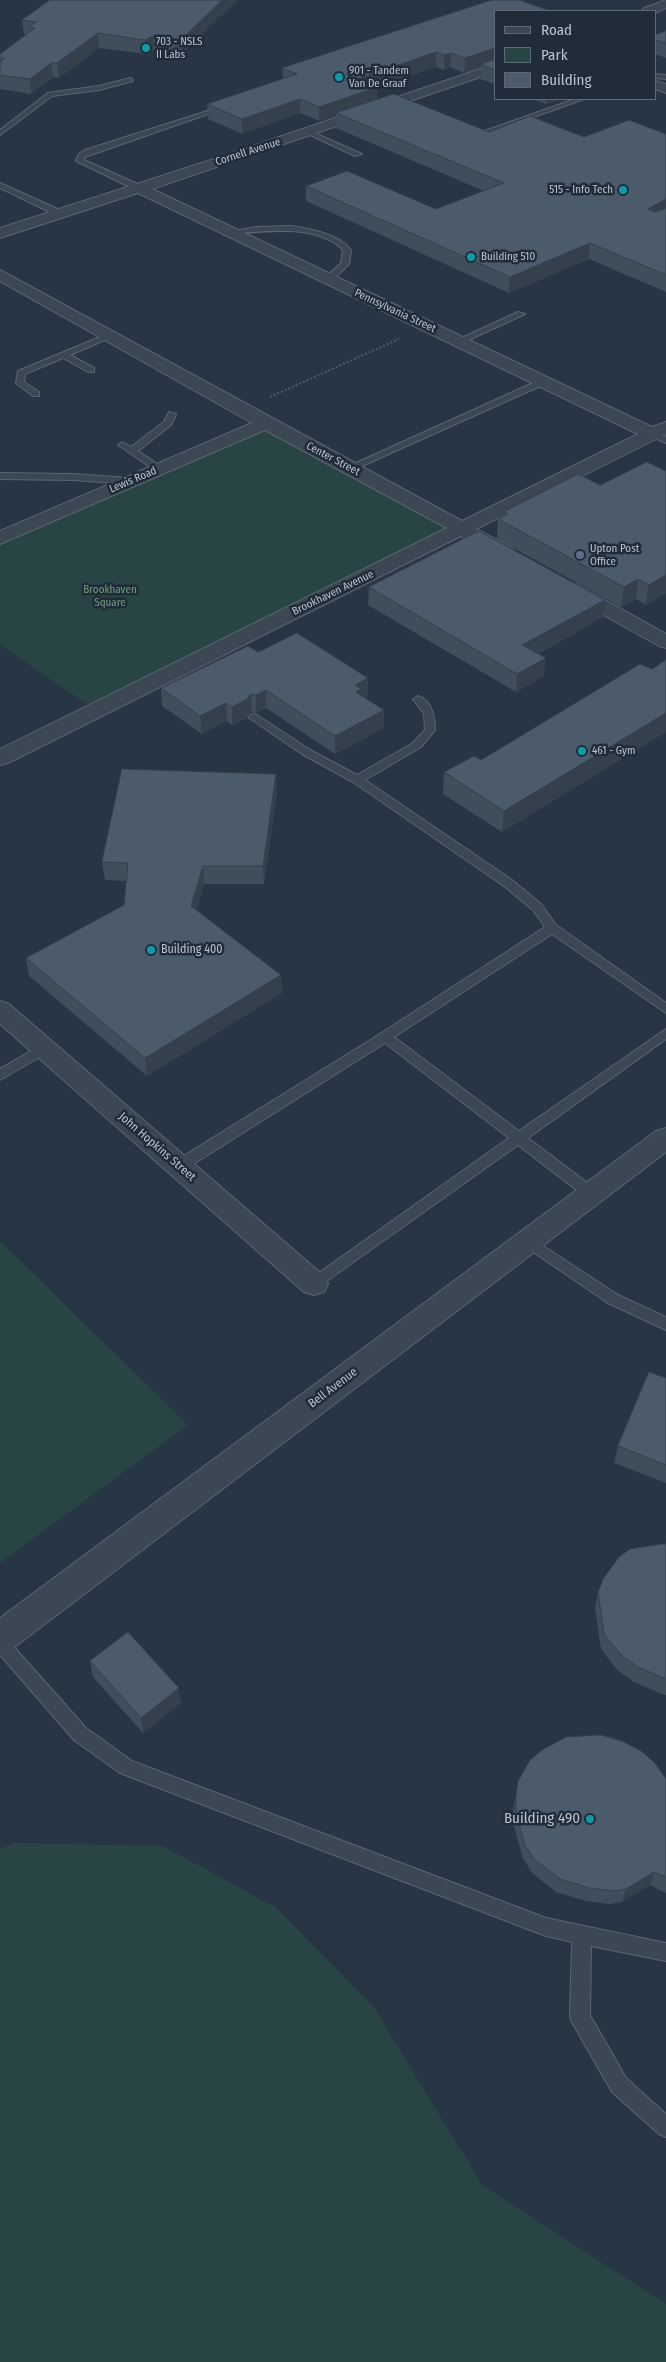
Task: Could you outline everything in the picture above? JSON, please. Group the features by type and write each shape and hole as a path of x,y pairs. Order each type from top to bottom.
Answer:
{"street":[{"path":"651,10 666,4"},
{"name":"Cornell Avenue","path":"0,233 308,132 493,69"},
{"name":"Pennsylvania Street","path":"137,187 329,280 662,434"},
{"name":"Center Street","path":"0,275 242,410 522,562"},
{"name":"Lewis Road","path":"0,538 266,423"},
{"name":"Brookhaven Avenue","path":"0,758 462,529 662,434"},
{"path":"556,581 666,642"},
{"name":"John Hopkins Street","path":"0,1010 314,1284"},
{"name":"Bell Avenue","path":"0,1638 666,1138"}],"lane":[{"path":"0,133 50,94 107,86 131,80"},
{"path":"464,128 479,135 578,100"},
{"path":"137,187 80,161 82,156 88,152 236,104"},
{"path":"308,132 358,154"},
{"path":"0,185 59,213"},
{"path":"232,232 279,227 300,228 342,244 347,250 344,264 329,280"},
{"path":"459,341 521,314"},
{"path":"36,394 20,383 22,373 110,336"},
{"path":"65,356 91,370"},
{"path":"350,468 544,381"},
{"path":"132,451 168,423 172,414"},
{"path":"122,445 159,469"},
{"path":"0,476 73,477 130,481"},
{"path":"357,780 417,745 430,730 429,714 418,699"},
{"path":"253,718 306,752 357,780 508,883 537,907 552,928 666,1009"},
{"path":"179,1166 385,1037 552,928"},
{"path":"314,1284 666,1033"},
{"path":"385,1037 592,1194"},
{"path":"0,1074 45,1048"},
{"path":"528,1241 613,1299 666,1324"},
{"path":"0,1643 80,1734 126,1767 546,1927 666,1952"},
{"path":"582,1934 580,2017 619,2085 666,2127"}],"path":[{"path":"242,410 427,326"}],"green space":[{"name":"Brookhaven Square","path":"266,423 462,529 96,710 0,645 0,539"},
{"path":"0,1241 188,1425 0,1563"},
{"path":"14,1843 163,1846 275,1907 374,2007 482,2185 666,2304 666,2362 0,2362 0,1849"}],"building":[{"name":"703 - NSLS II Labs","path":"50,0 222,0 181,40 153,36 145,40 98,33 57,63 51,63 30,79 0,75 0,62 5,58 0,58 0,54 35,28 28,27 36,22 22,20"},
{"path":"492,0 519,0 548,10 493,10 493,49 465,58 451,53 444,55 436,52 358,79 378,87 319,107 300,99 242,119 207,104 297,74 282,68"},
{"path":"666,31 666,43 656,40 656,35"},
{"path":"493,61 493,69 481,64"},
{"path":"394,94 489,132 530,116 584,137 629,120 666,134 666,199 648,209 655,212 666,208 666,275 590,243 510,277 306,186 347,171 436,209 504,183 336,113"},
{"path":"647,462 666,471 666,575 649,585 638,579 624,587 498,519 508,514 503,512 578,474 600,485"},
{"path":"479,531 605,600 522,645 546,658 517,674 369,587"},
{"path":"297,633 368,678 355,685 361,689 356,692 384,710 335,736 266,690 256,695 251,694 246,700 232,707 226,703 200,716 161,688 248,646 258,652"},
{"path":"666,660 666,713 504,811 444,772 474,756 481,760 640,664 652,669"},
{"name":"Building 400","path":"122,769 276,774 263,866 203,866 191,906 281,975 145,1058 26,958 124,905 128,863 102,862"},
{"path":"649,1372 666,1378 666,1465 618,1446"},
{"path":"666,1544 666,1679 638,1667 621,1655 604,1634 598,1592 603,1579 619,1557 630,1549"},
{"path":"128,1632 179,1688 141,1718 90,1661"},
{"name":"Building 490","path":"601,1735 622,1741 641,1751 655,1763 666,1779 666,1877 654,1872 626,1889 614,1891 589,1888 560,1879 535,1860 525,1845 516,1813 518,1781 530,1760 542,1750 566,1737"}],"place":[{"name":"703 - NSLS II Labs","path":"146,48"},
{"name":"901 - Tandem Van De Graaf","path":"339,77"},
{"name":"515 - Info Tech","path":"623,190"},
{"name":"Building 510","path":"471,257"},
{"name":"Upton Post Office","path":"580,555"},
{"name":"461 - Gym","path":"582,751"},
{"name":"Building 400","path":"151,950"},
{"name":"Building 490","path":"590,1819"}]}
